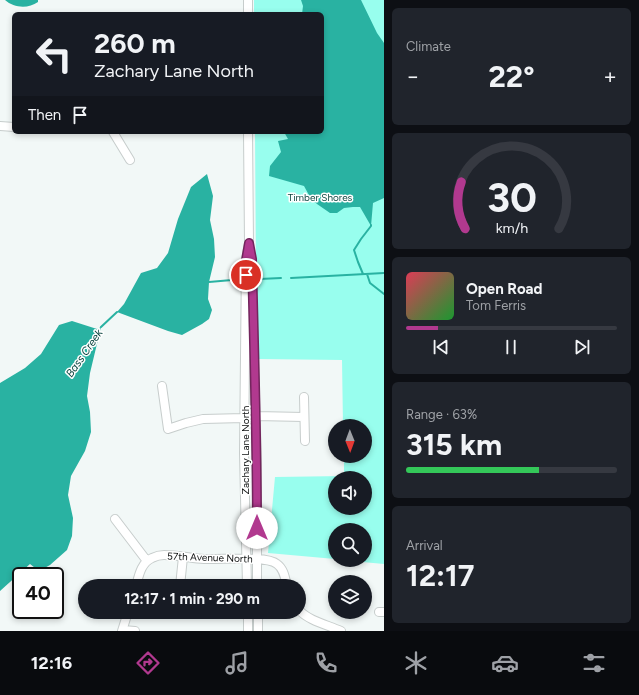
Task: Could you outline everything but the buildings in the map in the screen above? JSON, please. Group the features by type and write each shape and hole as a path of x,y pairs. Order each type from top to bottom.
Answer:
{"street":[{"path":"248,0 248,12"},
{"path":"0,126 12,127"},
{"path":"114,134 130,160"},
{"name":"Zachary Lane North","path":"248,134 249,243 252,259 257,464 257,579"},
{"name":"Zachary Lane North","path":"247,579 244,418 246,260 249,243"},
{"path":"162,386 168,429 203,419 244,418 256,416 304,417"},
{"path":"304,397 304,441"},
{"path":"115,519 147,562 142,567 138,579"},
{"name":"57th Avenue North","path":"147,562 151,558 164,555 205,559 257,559 277,563 282,570 285,579"},
{"path":"181,579 183,557"},
{"path":"306,615 341,631"},
{"path":"126,619 122,630 134,631"},
{"path":"248,619 248,631"},
{"path":"258,619 258,631"}],"green space":[{"name":"Timber Shores","path":"254,0 384,0 384,564 372,563 372,523 328,523 328,558 268,553 275,477 328,476 328,515 372,515 372,471 344,471 344,463 372,463 372,419 343,419 342,360 258,359 255,134 324,134 324,12 254,12"}],"water":[{"path":"5,0 38,0 38,2 30,6 21,7 13,5"},
{"path":"301,0 361,0 377,33 384,43 384,198 373,203 371,226 360,207 344,208 337,213 330,213 310,197 304,186 269,176 270,166 281,152 278,141 288,139 285,134 324,134 324,12 302,12 303,6"},
{"path":"207,174 213,196 210,220 214,239 215,257 209,282 208,299 212,310 209,319 182,335 117,312 124,304 141,273 157,268 168,253 178,219 191,187"},
{"path":"72,321 97,329 101,327 90,373 87,396 90,412 91,432 85,451 71,476 68,495 73,518 72,536 67,550 46,567 34,567 30,564 27,567 12,567 12,580 0,591 0,383 25,368 41,354 59,325"}],"waterway":[{"path":"363,274 354,250 371,225"},
{"name":"Bass Creek","path":"291,278 384,273"},
{"path":"367,274 370,283 384,294"},
{"name":"Bass Creek","path":"260,279 281,278"},
{"name":"Bass Creek","path":"209,282 232,280"},
{"name":"Bass Creek","path":"101,327 117,312"}],"route":[{"path":"246,275 246,260 249,243 252,259 257,528"}]}
